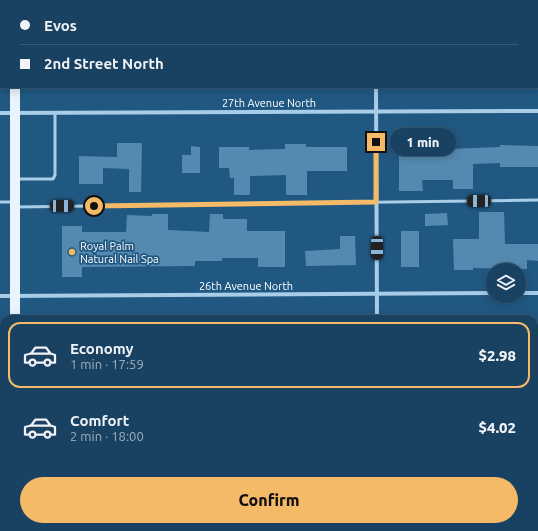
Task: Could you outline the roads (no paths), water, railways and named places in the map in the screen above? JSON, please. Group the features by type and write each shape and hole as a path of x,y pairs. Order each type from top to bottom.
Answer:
{"main road":[{"path":"15,88 16,315"}],"street":[{"path":"376,88 377,315"},
{"name":"27th Avenue North","path":"0,114 538,110"},
{"name":"26th Avenue North","path":"0,296 486,293"},
{"path":"526,293 538,293"}],"lane":[{"path":"15,179 53,180 55,175 55,113"},
{"path":"0,202 15,204 538,200"}],"place":[{"name":"Royal Palm Natural Nail Spa","path":"72,252"}]}
